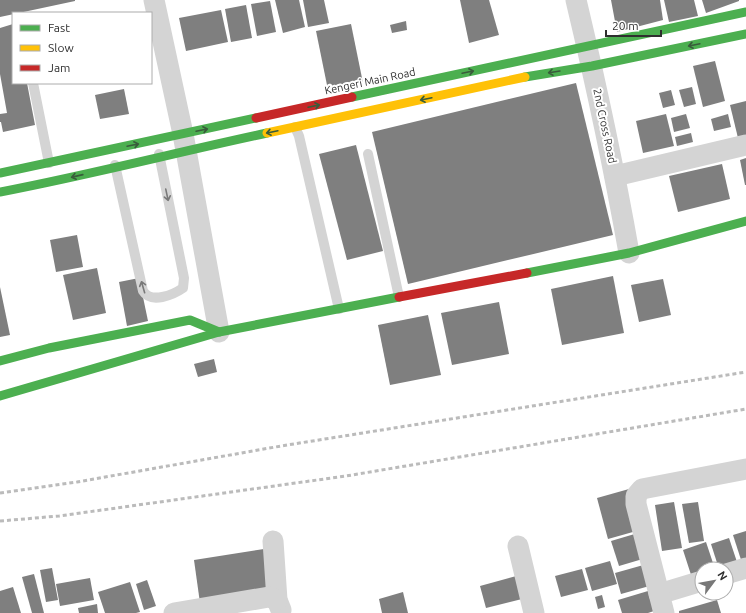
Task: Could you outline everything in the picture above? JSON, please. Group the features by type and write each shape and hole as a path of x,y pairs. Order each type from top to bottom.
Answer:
{"main road":[{"name":"Kengeri Main Road","path":"0,192 52,182 159,156 184,142 587,46 746,12"},
{"name":"Kengeri Main Road","path":"0,173 156,140 184,142 295,127 541,74 592,66 746,34"},
{"path":"0,396 218,332 629,253 746,221"},
{"path":"0,361 49,348 190,320 218,332"}],"street":[{"path":"155,0 184,142 218,332"},
{"name":"2nd Cross Road","path":"576,0 592,66 615,176 629,253"},
{"path":"615,176 746,145"},
{"path":"694,585 662,603 636,504 636,496 642,489 746,469"},
{"path":"273,541 280,606"},
{"path":"518,546 534,613"},
{"path":"734,572 746,568"},
{"path":"177,613 269,597 280,606"}],"lane":[{"path":"33,84 49,163"},
{"path":"295,127 299,136 339,309"},
{"path":"111,150 143,291 150,297 165,296 183,288 184,278 156,140"},
{"path":"368,154 399,297"}],"building":[{"path":"0,0 75,0 23,12 12,12 12,14 0,17"},
{"path":"275,0 299,0 305,27 283,33"},
{"path":"303,0 324,0 329,23 308,27"},
{"path":"460,0 489,0 499,35 469,43"},
{"path":"611,0 660,0 663,20 617,32"},
{"path":"664,0 694,0 698,16 669,22"},
{"path":"702,0 739,0 739,1 706,13"},
{"path":"270,1 276,32 257,36 251,4"},
{"path":"246,5 252,38 231,42 225,9"},
{"path":"221,10 228,42 186,51 179,18"},
{"path":"406,21 407,30 392,33 390,25"},
{"path":"12,24 12,84 27,84 35,125 3,132 0,122 0,114 7,113 0,74 0,28"},
{"path":"351,24 363,83 328,90 316,31"},
{"path":"715,61 725,101 703,107 693,66"},
{"path":"576,83 613,235 408,284 372,132"},
{"path":"692,87 696,104 684,107 679,90"},
{"path":"124,89 129,114 100,119 95,95"},
{"path":"671,90 675,105 663,108 659,93"},
{"path":"746,101 746,136 738,138 730,105"},
{"path":"666,114 674,146 643,153 636,121"},
{"path":"686,114 690,128 674,132 671,118"},
{"path":"728,114 731,127 714,131 711,119"},
{"path":"691,133 693,142 677,146 675,137"},
{"path":"356,145 383,251 347,260 319,154"},
{"path":"746,158 746,185 745,185 740,160"},
{"path":"722,164 730,199 678,212 669,176"},
{"path":"77,235 83,267 56,272 50,240"},
{"path":"97,268 106,313 73,320 63,275"},
{"path":"613,276 624,333 562,345 551,289"},
{"path":"139,278 148,321 127,326 119,282"},
{"path":"663,279 671,315 639,322 631,285"},
{"path":"0,287 10,335 0,337"},
{"path":"499,302 509,354 452,365 441,313"},
{"path":"428,315 441,375 390,385 378,325"},
{"path":"214,359 217,372 198,377 194,364"},
{"path":"629,489 640,530 608,539 597,498"},
{"path":"674,502 682,548 662,551 655,505"},
{"path":"698,502 704,541 689,543 682,504"},
{"path":"746,531 746,565 743,566 733,535"},
{"path":"638,533 646,558 619,566 611,541"},
{"path":"729,538 739,568 734,568 734,561 716,561 711,544"},
{"path":"706,542 712,561 694,561 694,581 693,581 683,550"},
{"path":"264,549 271,592 200,603 194,560"},
{"path":"610,561 617,584 592,591 585,568"},
{"path":"647,564 653,585 621,594 615,573"},
{"path":"52,568 58,600 46,602 40,570"},
{"path":"582,569 588,590 561,597 555,576"},
{"path":"34,574 44,613 32,613 22,577"},
{"path":"520,575 526,598 486,608 480,586"},
{"path":"90,578 94,600 60,606 56,584"},
{"path":"147,580 156,606 144,610 136,584"},
{"path":"130,582 140,612 105,613 98,592"},
{"path":"13,587 21,613 0,613 0,591"},
{"path":"648,591 654,611 648,613 622,613 618,600"},
{"path":"403,592 408,613 382,613 379,599"},
{"path":"602,595 605,607 598,609 595,597"},
{"path":"717,601 721,613 679,613 679,611"},
{"path":"97,604 98,613 79,613 78,608"}],"railway":[{"path":"0,493 77,482 281,446 746,372"},
{"path":"0,521 59,516 346,476 746,409"}],"traffic: fast":[{"path":"352,97 746,12"},
{"path":"525,77 592,66 746,34"},
{"path":"0,173 256,118"},
{"path":"0,192 267,133"},
{"path":"527,273 629,253 746,221"},
{"path":"0,396 219,332 399,297"},
{"path":"0,361 49,348 190,320 219,332"}],"traffic: slow":[{"path":"267,133 525,77"}],"traffic: jam":[{"path":"256,118 352,97"},
{"path":"399,297 527,273"}]}
